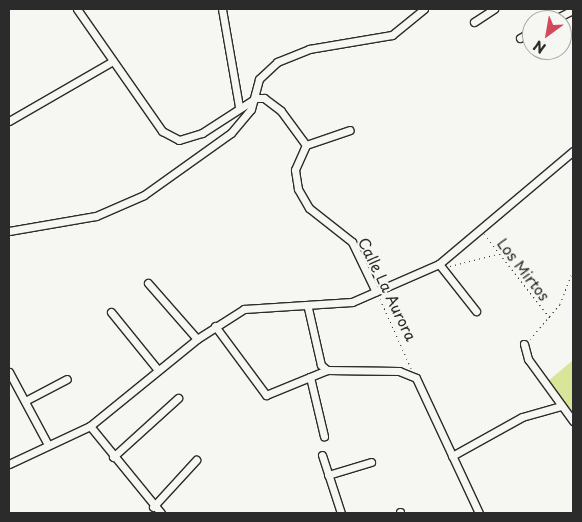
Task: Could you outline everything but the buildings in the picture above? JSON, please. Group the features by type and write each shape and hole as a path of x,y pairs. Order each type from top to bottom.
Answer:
{"street":[{"path":"77,9 162,131 179,140 202,133 239,106 256,98 264,98 281,111 306,145 350,130"},
{"path":"222,9 239,106"},
{"path":"9,231 96,216 144,196 231,133 256,98 259,79 277,62 309,49 392,35 424,9"},
{"path":"474,22 494,9"},
{"path":"9,121 113,60"},
{"name":"Calle La Aurora","path":"306,145 295,170 298,189 309,208 352,242 376,292"},
{"path":"9,464 47,443 90,426 214,326 244,309 308,308 352,302 438,264 483,231 573,151"},
{"path":"438,264 476,311"},
{"path":"148,283 197,340"},
{"path":"308,308 321,365 327,370"},
{"path":"111,312 158,370"},
{"path":"214,326 266,394 327,370 399,371 416,378 479,513"},
{"path":"524,344 525,353 573,421"},
{"path":"9,372 11,383 25,401 47,443"},
{"path":"310,377 324,436"},
{"path":"25,401 67,379"},
{"path":"113,457 178,398"},
{"path":"452,456 549,406 561,406"},
{"path":"90,426 153,507 161,513"},
{"path":"322,455 340,513"},
{"path":"153,507 196,460"},
{"path":"328,475 371,462"}],"path":[{"name":"Los Mirtos","path":"483,231 497,254 550,318"},
{"path":"448,276 451,264 497,254"},
{"path":"524,344 550,318 573,270"},
{"name":"Calle La Aurora","path":"376,292 416,378"}],"green space":[{"path":"573,360 573,416 547,382"}]}
